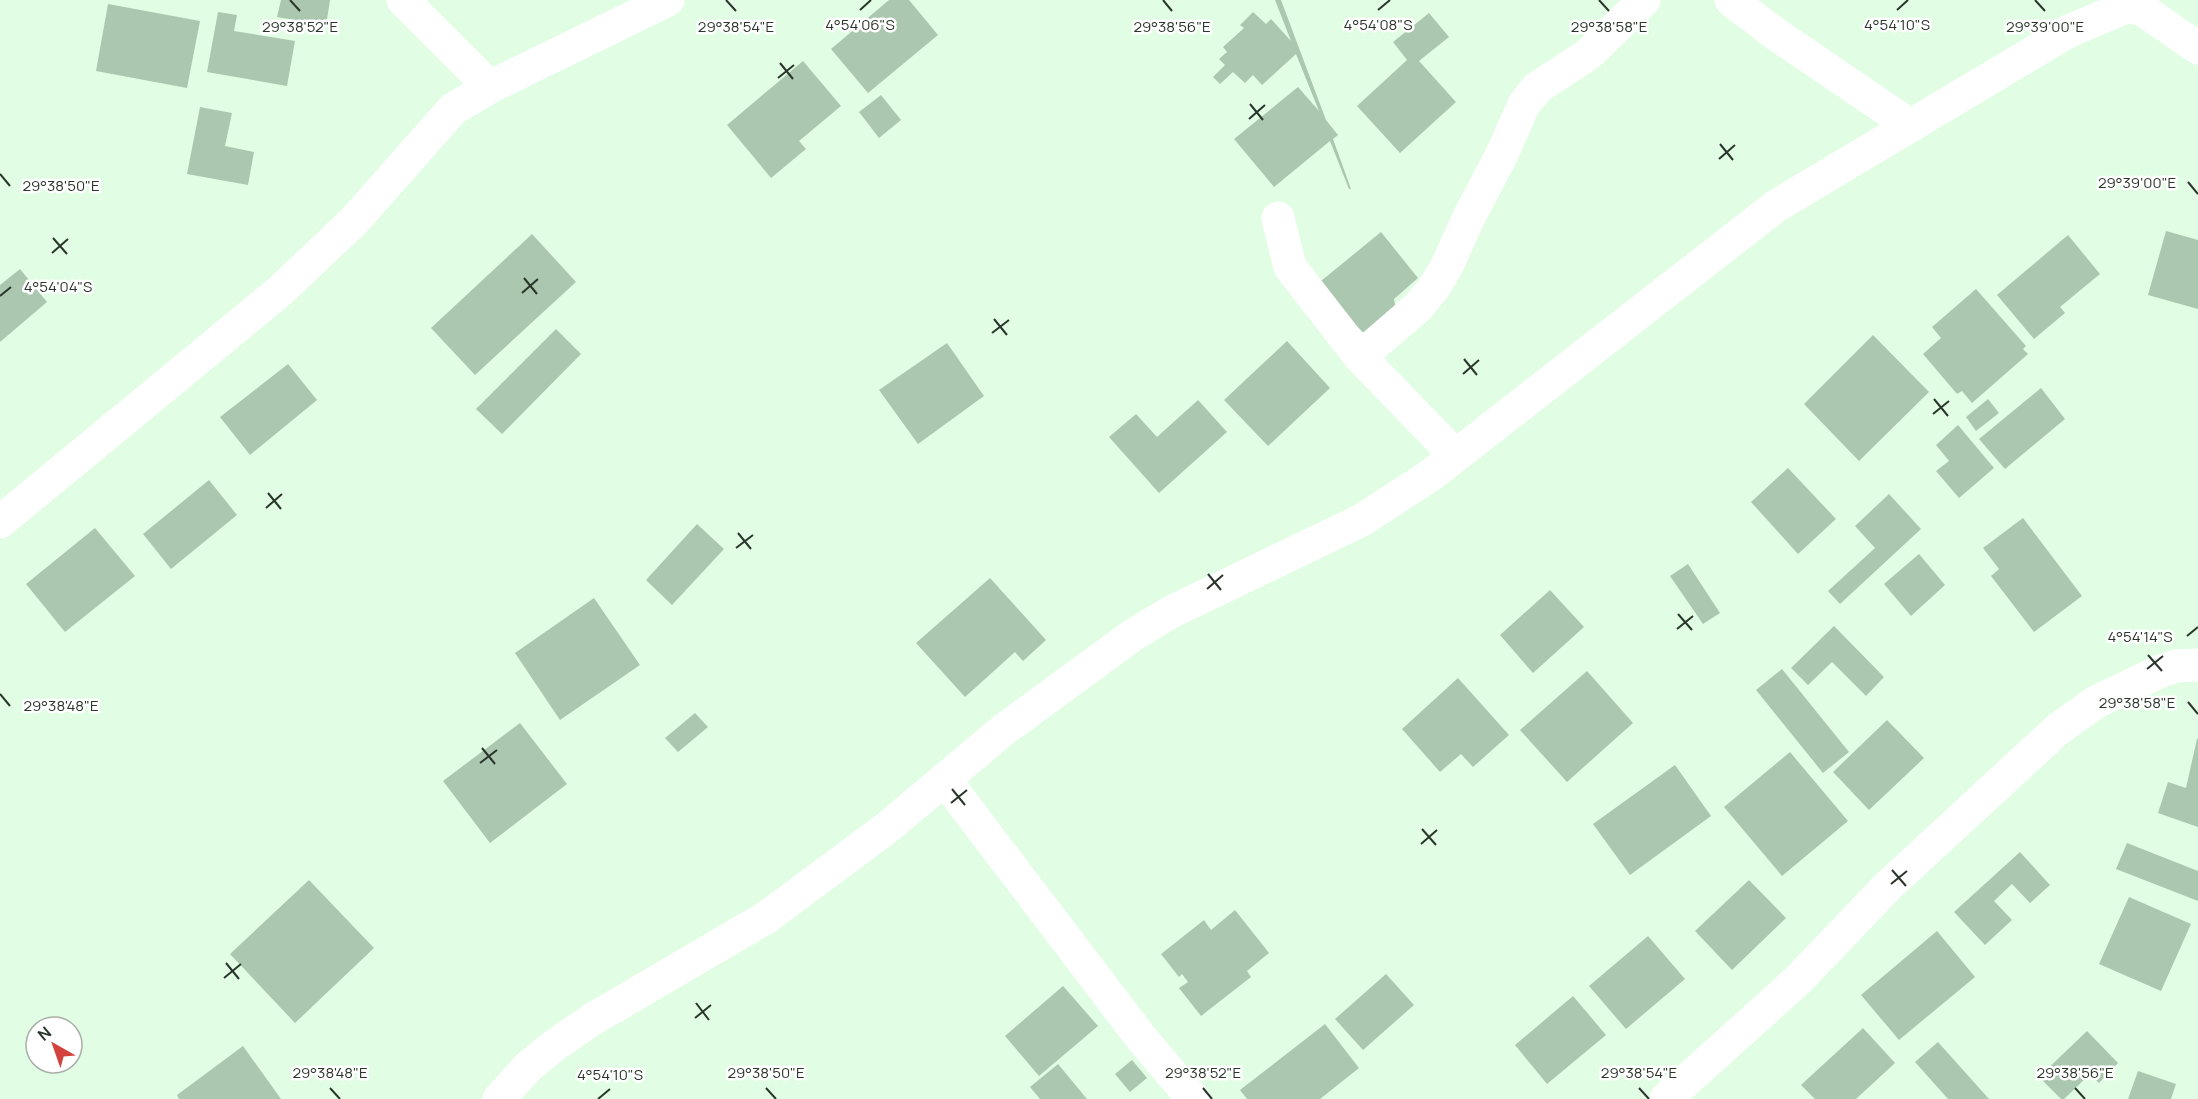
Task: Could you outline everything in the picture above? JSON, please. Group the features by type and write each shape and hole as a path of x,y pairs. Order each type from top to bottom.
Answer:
{"street":[{"path":"403,0 490,87"},
{"path":"0,522 280,291 354,221 453,110 490,87 668,0"},
{"path":"1360,357 1418,307 1435,286 1503,152 1524,104 1538,88 1590,53 1644,0"},
{"path":"1731,0 1777,35 1911,126"},
{"path":"499,1099 529,1066 593,1019 767,917 888,827 1002,731 1133,635 1172,612 1362,520 1431,475 1776,206 2069,32 2128,6 2143,10 2198,48"},
{"path":"1278,218 1290,267 1360,357 1455,455"},
{"path":"1666,1099 1798,980 1887,887 2057,730 2096,702 2161,671 2176,666 2198,665"},
{"path":"945,780 1142,1039 1193,1099"}],"building":[{"path":"281,0 330,0 326,26 277,17"},
{"path":"889,0 909,0 938,35 868,93 831,49"},
{"path":"1275,0 1281,0 1326,120 1338,135 1333,139 1351,189 1349,189 1330,141 1274,187 1234,139 1298,87 1319,111 1296,54 1262,85 1253,75 1245,83 1233,72 1220,84 1213,77 1225,65 1219,59 1227,52 1223,47 1244,28 1240,25 1253,12 1266,24 1271,19 1291,41"},
{"path":"108,4 200,21 187,88 96,71"},
{"path":"218,12 237,15 234,31 295,41 287,86 207,72"},
{"path":"1429,13 1449,37 1419,61 1456,102 1400,153 1357,106 1407,60 1393,42"},
{"path":"803,61 841,106 799,141 806,149 771,178 727,125"},
{"path":"881,95 901,120 879,138 859,112"},
{"path":"200,107 232,113 225,146 254,152 248,185 187,174"},
{"path":"2166,231 2198,240 2198,309 2148,295"},
{"path":"1381,232 1418,278 1394,299 1396,309 1368,337 1340,310 1321,281"},
{"path":"532,234 576,282 475,375 431,328"},
{"path":"2068,235 2100,274 2060,307 2065,313 2034,339 1997,295"},
{"path":"20,269 47,302 0,342 0,285"},
{"path":"1976,289 2026,346 2023,349 2028,354 1972,403 1962,391 1957,394 1923,354 1941,338 1932,327"},
{"path":"556,329 581,354 502,434 476,409"},
{"path":"1873,335 1929,392 1859,461 1804,404"},
{"path":"1287,341 1330,388 1268,446 1224,400"},
{"path":"947,343 984,396 918,444 879,390"},
{"path":"288,364 317,400 250,455 220,417"},
{"path":"2041,388 2065,419 2005,469 1979,439"},
{"path":"1988,399 1999,413 1976,431 1966,417"},
{"path":"1198,400 1227,432 1159,493 1109,437 1136,414 1157,437"},
{"path":"1958,425 1994,468 1959,498 1936,471 1949,461 1936,445"},
{"path":"1788,468 1836,519 1798,554 1751,502"},
{"path":"209,480 237,515 171,569 143,534"},
{"path":"1889,494 1921,529 1840,604 1828,591 1875,548 1855,526"},
{"path":"2023,518 2082,596 2034,632 1991,576 1999,569 1983,548"},
{"path":"697,524 724,549 672,605 646,580"},
{"path":"95,528 135,576 65,632 26,584"},
{"path":"1919,554 1945,585 1911,616 1884,584"},
{"path":"1688,564 1720,613 1703,624 1670,576"},
{"path":"990,578 1046,640 1023,661 1015,652 965,697 916,643"},
{"path":"1550,590 1584,627 1533,673 1500,635"},
{"path":"594,598 640,665 560,720 515,653"},
{"path":"1834,626 1884,677 1866,696 1832,662 1808,685 1791,668"},
{"path":"1782,669 1849,752 1823,773 1756,690"},
{"path":"1587,671 1633,723 1567,782 1520,730"},
{"path":"1458,678 1509,735 1473,767 1461,754 1440,772 1402,729"},
{"path":"695,713 708,727 678,752 665,738"},
{"path":"1887,720 1924,758 1869,810 1833,772"},
{"path":"520,723 567,784 490,843 443,781"},
{"path":"2197,739 2198,827 2158,813 2168,782 2186,788"},
{"path":"1790,752 1848,821 1782,876 1724,807"},
{"path":"1675,765 1711,816 1630,875 1593,824"},
{"path":"2127,843 2198,871 2198,901 2116,869"},
{"path":"2020,852 2050,885 2030,903 2012,884 1994,901 2012,920 1985,945 1954,912"},
{"path":"309,880 374,948 295,1023 230,954"},
{"path":"1749,880 1786,918 1732,970 1695,931"},
{"path":"2129,897 2191,924 2161,991 2099,964"},
{"path":"1235,910 1269,953 1247,971 1251,977 1201,1016 1179,988 1188,982 1182,974 1179,977 1161,954 1204,920 1211,930"},
{"path":"1937,931 1975,977 1899,1040 1861,995"},
{"path":"1648,936 1685,979 1626,1029 1589,986"},
{"path":"1386,974 1414,1005 1363,1050 1335,1019"},
{"path":"1063,986 1098,1026 1039,1076 1005,1036"},
{"path":"1573,996 1606,1035 1547,1084 1515,1045"},
{"path":"1325,1024 1359,1068 1320,1099 1247,1099 1240,1090"},
{"path":"1863,1028 1895,1063 1856,1099 1815,1099 1801,1085"},
{"path":"2087,1031 2118,1063 2099,1083 2090,1074 2064,1099 2061,1099 2039,1077"},
{"path":"1938,1042 1989,1099 1948,1099 1915,1062"},
{"path":"243,1046 281,1099 179,1099 177,1095"},
{"path":"1132,1060 1147,1078 1130,1092 1115,1074"},
{"path":"1058,1064 1087,1099 1040,1099 1030,1087"},
{"path":"2138,1071 2176,1084 2171,1099 2128,1099"}]}
